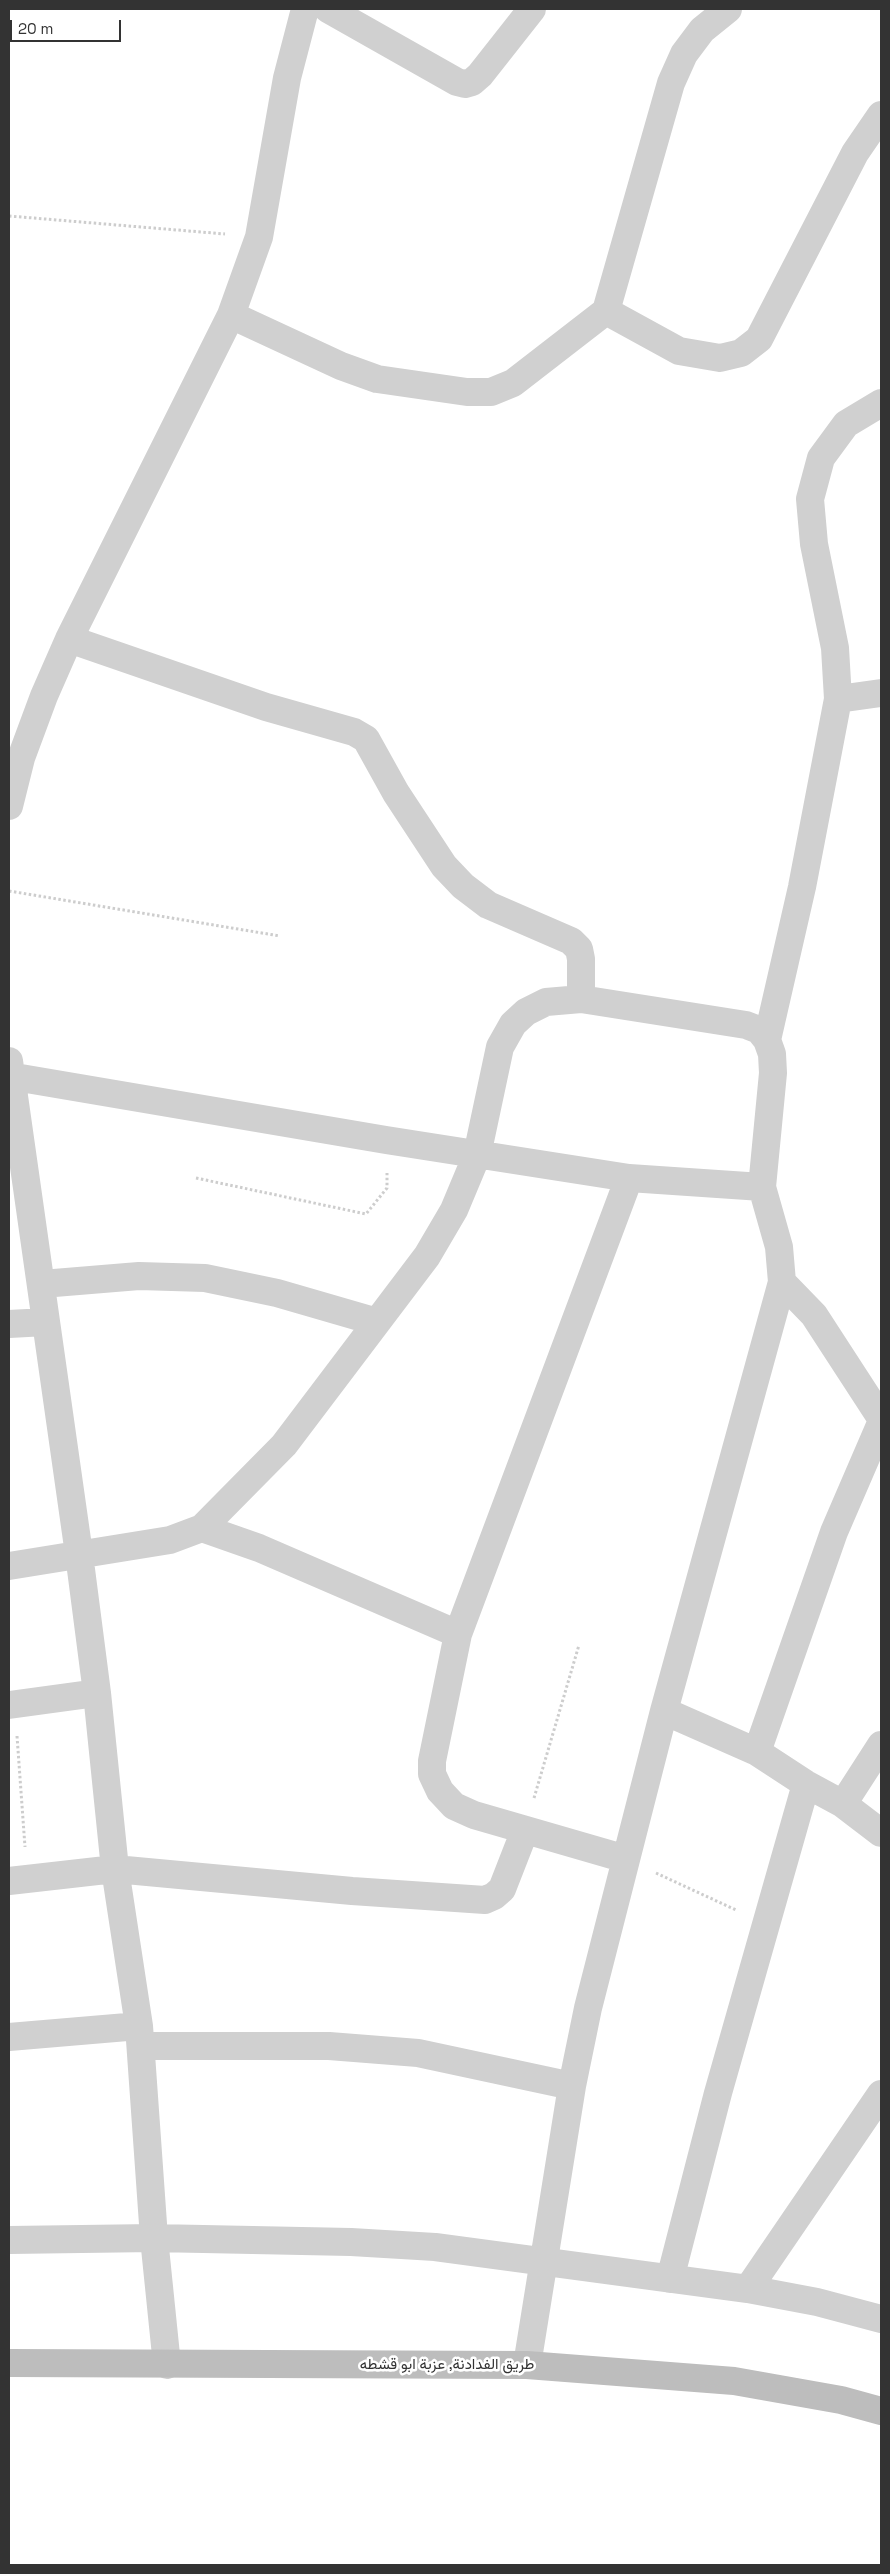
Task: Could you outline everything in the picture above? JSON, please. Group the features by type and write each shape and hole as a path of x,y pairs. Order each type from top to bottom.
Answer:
{"street":[{"path":"9,806 21,758 44,696 69,639 231,315 259,237 287,78 304,9"},
{"path":"328,9 457,82 465,84 472,82 480,75 532,9"},
{"path":"231,315 341,366 377,379 467,392 491,392 513,382 606,311 671,84 684,54 702,30 728,9"},
{"path":"606,311 679,351 720,358 741,353 759,339 855,153 881,115"},
{"path":"767,1040 802,887 838,699 835,648 814,544 810,499 821,458 846,424 881,403"},
{"path":"69,639 266,707 354,732 366,739 396,793 438,857 463,886 488,905 571,941 579,949 581,959 581,1000"},
{"path":"838,699 881,692"},
{"path":"9,1566 170,1540 202,1528 284,1445 426,1256 454,1210 477,1155 500,1047 513,1024 526,1012 546,1002 581,1000 746,1025 759,1030 767,1040 772,1054 773,1073 762,1187 779,1247 782,1282 664,1711 588,2008 572,2086 527,2364"},
{"path":"166,2365 154,2238 140,2036 115,1869 97,1693 79,1554 42,1284 9,1071 477,1155 630,1178 762,1187"},
{"path":"626,1859 474,1815 454,1806 440,1791 432,1774 432,1760 458,1634 630,1178"},
{"path":"42,1284 139,1276 205,1278 277,1293 377,1322"},
{"path":"782,1282 814,1315 881,1418"},
{"path":"9,1324 46,1322"},
{"path":"757,1752 834,1532 881,1422"},
{"path":"202,1528 259,1548 458,1634"},
{"path":"12,1704 97,1693"},
{"path":"664,1711 757,1752 806,1784 843,1804 881,1833"},
{"path":"843,1804 881,1745"},
{"path":"670,2279 718,2093 806,1784"},
{"path":"18,1880 115,1869 352,1892 485,1900 494,1896 502,1889 525,1830"},
{"path":"9,2037 140,2036 329,2046 418,2053 572,2086"},
{"path":"748,2288 881,2094"},
{"path":"9,2240 154,2238 351,2242 435,2247 748,2288 817,2302 881,2319"},
{"name":"طريق الفدادنة, عزبة ابو قشطه","path":"9,2363 166,2365 527,2364 734,2381 841,2400 881,2411"}],"path":[{"path":"9,216 259,237"},
{"path":"9,891 280,936"},
{"path":"196,1178 366,1214 387,1188 386,1140"},
{"path":"525,1830 579,1645"},
{"path":"12,1704 18,1880"},
{"path":"626,1859 765,1923"}]}
